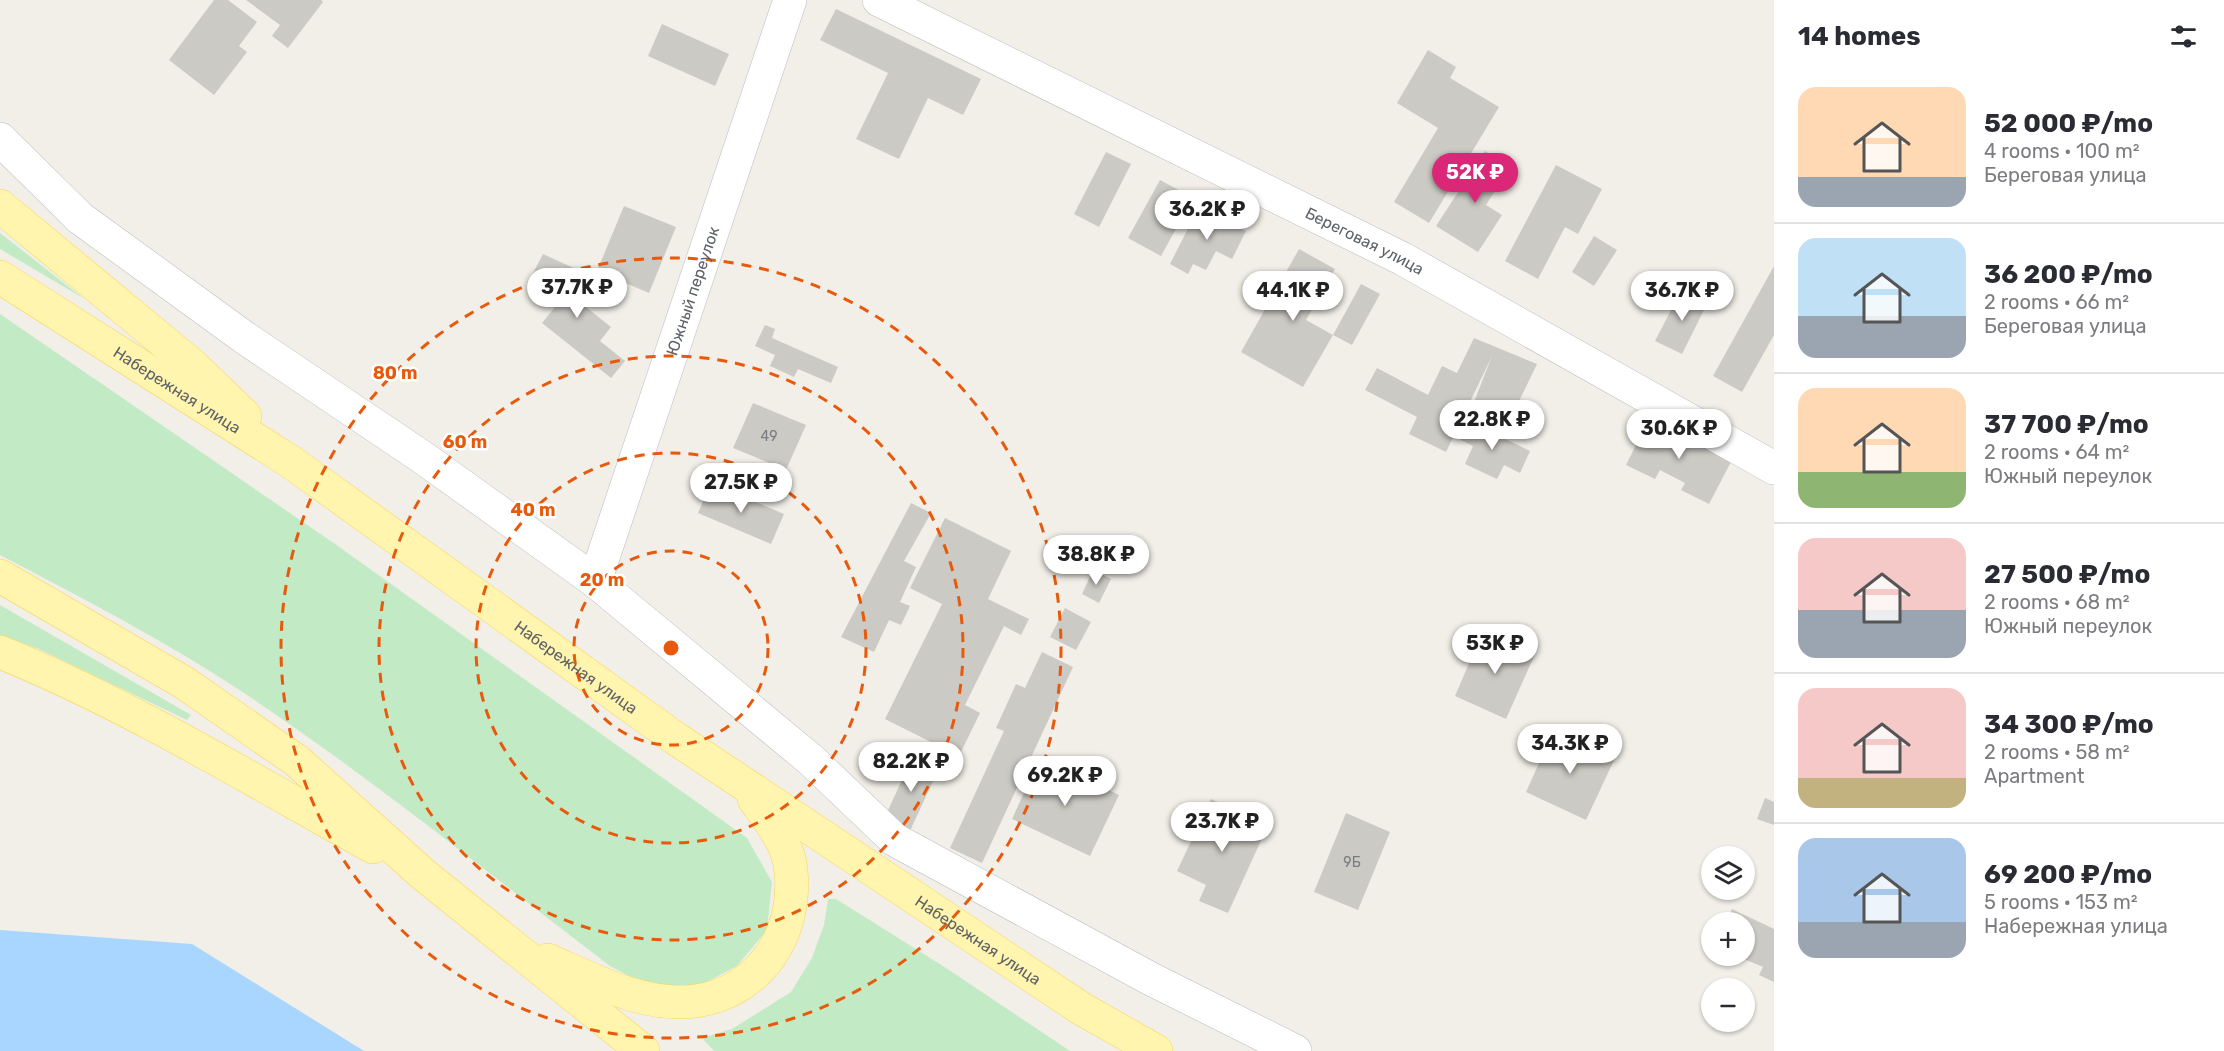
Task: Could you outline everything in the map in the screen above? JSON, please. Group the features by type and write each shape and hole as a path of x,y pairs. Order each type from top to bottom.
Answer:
{"main road":[{"path":"0,206 192,365 291,462"},
{"name":"Набережная улица","path":"0,277 291,462 745,786 1083,1009 1156,1051"},
{"path":"0,576 183,682 297,761 424,875 643,1051"},
{"path":"0,652 56,675 167,730 424,875"},
{"path":"498,936 612,990 655,1000 695,1001 733,990 761,969 781,939 790,906 791,870 779,835 745,786"}],"street":[{"name":"Южный переулок","path":"595,580 790,0"},
{"name":"Береговая улица","path":"879,0 1403,259 1774,468"},
{"path":"0,139 80,218 245,338 422,457 595,580 811,760 895,840 1151,979 1295,1051"}],"green space":[{"path":"0,233 83,298 0,249"},
{"path":"0,314 335,544 747,838 772,882 767,930 737,966 695,988 648,986 610,966 382,791 289,723 212,672 153,637 0,555"},
{"path":"0,605 191,715 187,720 39,649 0,635"},
{"path":"828,899 836,899 946,968 1070,1051 714,1051 702,1038 732,1029 791,992 812,958 824,925"}],"water":[{"path":"0,930 192,944 364,1051 0,1051"}],"building":[{"path":"214,0 228,0 257,22 239,46 247,52 214,95 169,60"},
{"path":"246,0 321,0 323,2 288,48 272,36 280,25"},
{"path":"836,9 981,79 963,115 928,98 899,159 856,139 888,73 820,40"},
{"path":"662,24 729,54 715,86 648,56"},
{"path":"1428,50 1456,67 1450,78 1499,107 1429,223 1394,202 1438,128 1397,103"},
{"path":"1485,151 1510,167 1486,205 1502,215 1478,252 1436,226"},
{"path":"1106,152 1131,164 1099,227 1074,214"},
{"path":"1556,165 1602,189 1578,234 1565,227 1538,279 1505,261"},
{"path":"1160,180 1193,198 1161,256 1128,238"},
{"path":"624,206 676,227 649,293 597,271"},
{"path":"1199,207 1246,231 1232,259 1216,251 1206,270 1193,264 1188,274 1170,264"},
{"path":"1594,236 1617,250 1594,286 1572,272"},
{"path":"1299,249 1335,269 1306,320 1333,335 1303,387 1241,352"},
{"path":"543,254 578,270 567,292 532,275"},
{"path":"1774,266 1774,335 1742,392 1713,376"},
{"path":"1361,284 1380,294 1352,345 1333,335"},
{"path":"1682,289 1708,302 1682,354 1655,341"},
{"path":"567,292 611,327 600,341 625,361 611,378 542,323"},
{"path":"765,325 775,329 772,338 838,367 831,383 798,369 794,377 770,366 775,355 755,346"},
{"path":"1474,338 1537,364 1508,424 1472,407 1492,356 1446,452 1409,434 1417,417 1365,390 1377,368 1428,395 1442,366 1457,373"},
{"path":"753,403 806,425 786,470 733,448"},
{"path":"1650,417 1732,460 1709,504 1681,490 1685,483 1660,470 1655,479 1626,465"},
{"path":"1468,421 1530,451 1520,473 1504,465 1497,479 1465,464 1473,446 1459,439"},
{"path":"711,483 784,514 771,544 698,513"},
{"path":"911,503 931,513 904,561 916,567 900,602 910,606 901,625 889,620 874,652 841,637"},
{"path":"945,518 1011,551 988,599 1029,619 1021,635 1004,626 965,705 980,713 959,756 885,719 942,604 910,588"},
{"path":"1093,570 1111,579 1099,603 1082,594"},
{"path":"1065,608 1091,622 1076,650 1050,637"},
{"path":"1483,631 1535,654 1506,719 1455,696"},
{"path":"1042,652 1073,667 982,863 950,848 1004,731 996,728 1016,684 1025,688"},
{"path":"1554,730 1615,758 1586,820 1526,792"},
{"path":"913,756 939,768 910,831 884,819"},
{"path":"1040,758 1119,795 1090,856 1012,819"},
{"path":"1765,798 1774,802 1774,825 1757,819"},
{"path":"1211,799 1268,825 1228,913 1199,901 1206,885 1177,871"},
{"path":"1346,813 1390,832 1358,910 1314,892"},
{"path":"1755,920 1774,929 1774,982 1759,975 1763,967 1755,964"}]}
